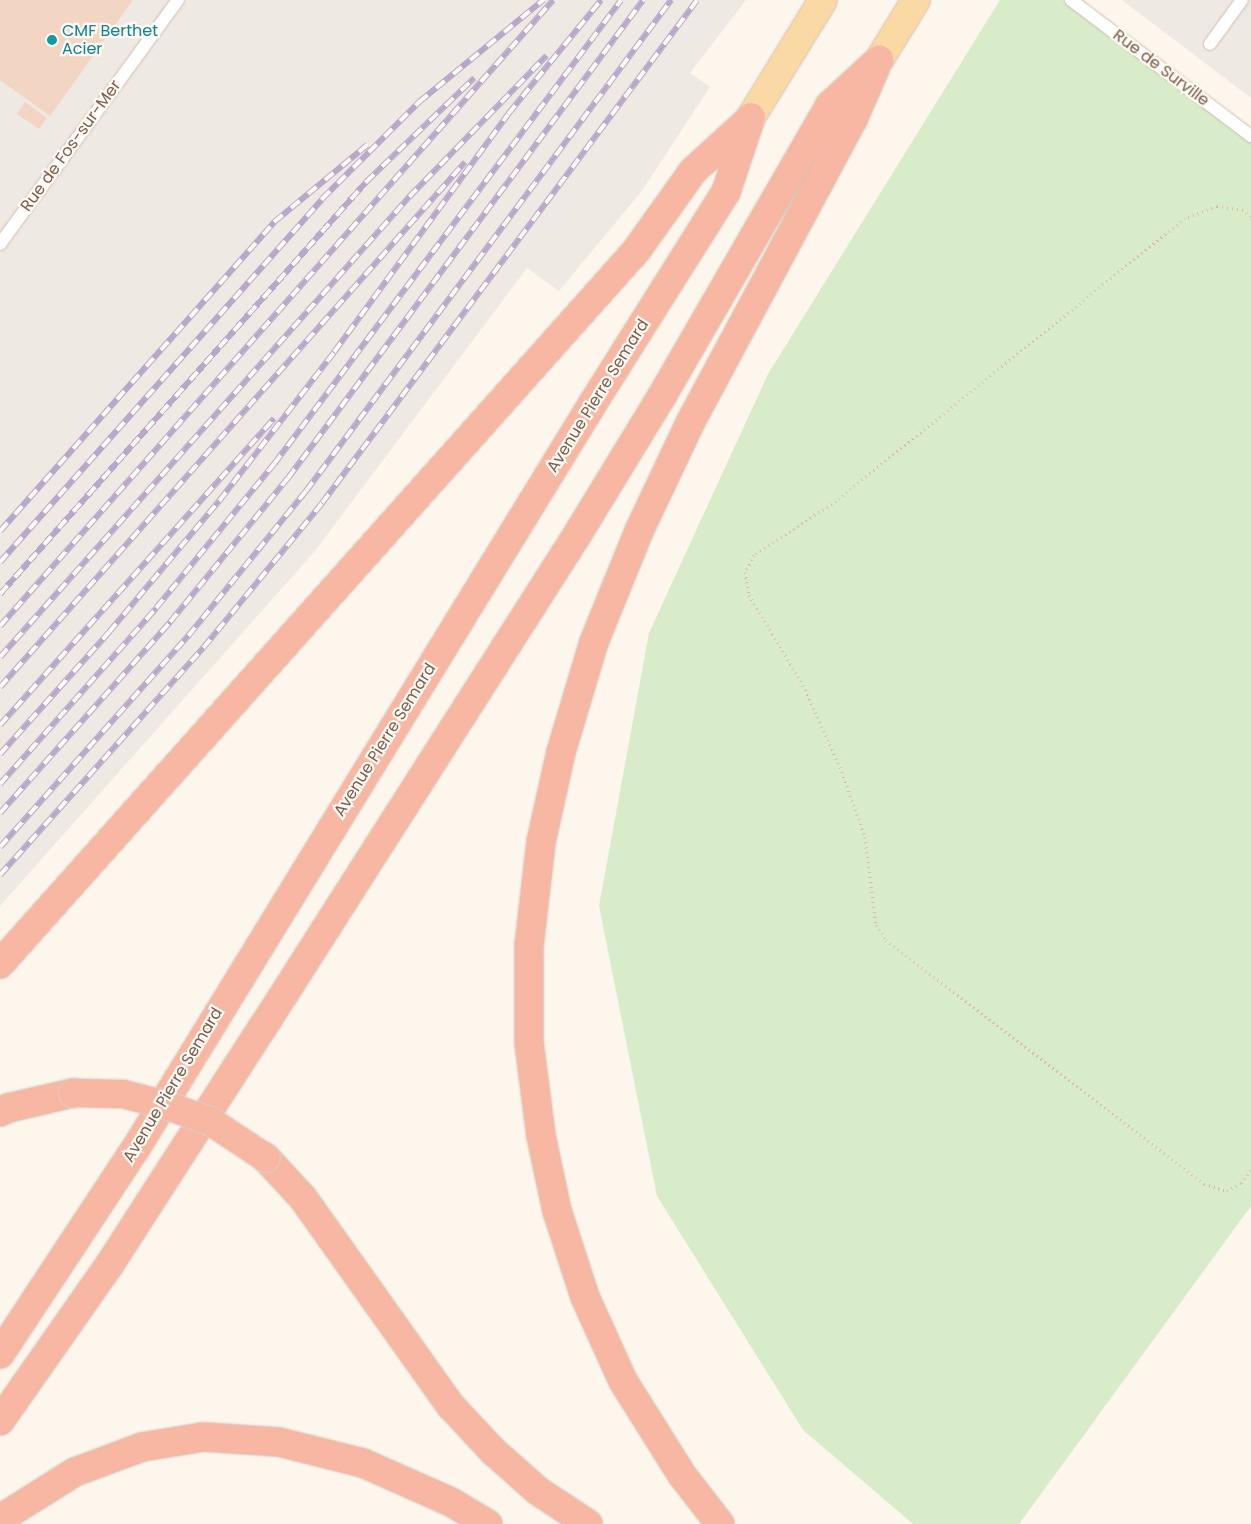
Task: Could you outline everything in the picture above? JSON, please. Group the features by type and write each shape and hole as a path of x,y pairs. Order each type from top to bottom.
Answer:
{"highway":[{"path":"0,1421 115,1255 577,535 662,396 830,105 879,60"},
{"path":"720,1524 682,1475 623,1381 585,1297 557,1211 541,1136 529,1042 530,946 541,842 561,752 594,642 639,531 690,423 853,119 879,60"},
{"path":"0,964 636,251 693,171 751,117"},
{"name":"Avenue Pierre Semard","path":"0,1354 136,1148 515,529 726,192 751,117"},
{"path":"0,1112 8,1108 73,1093 123,1094 165,1105 210,1121 266,1158 303,1198 451,1406 493,1451 538,1491 588,1524"},
{"path":"0,1519 75,1472 142,1447 204,1437 279,1442 364,1463 451,1502 488,1524"}],"main road":[{"path":"751,117 823,0"},
{"path":"879,60 916,0"}],"lane":[{"name":"Rue de Fos-sur-Mer","path":"0,244 178,0"},
{"name":"Rue de Surville","path":"1071,0 1251,136"},
{"path":"1210,44 1242,0"}],"path":[{"path":"1251,216 1243,210 1217,206 1185,218 836,501 754,555 745,572 748,595 803,685 840,767 864,837 876,926 886,940 1204,1184 1227,1191 1241,1183 1251,1169"}],"shaded area":[{"path":"0,0 746,0 690,73 710,87 641,192 559,291 527,268 315,551 0,906"},
{"path":"1122,0 1251,0 1251,98"}],"green space":[{"path":"1000,0 1063,0 1251,143 1251,1206 1019,1524 913,1524 803,1430 657,1196 599,906 649,633 768,374"}],"building":[{"name":"CMF Berthet Acier","path":"0,0 133,0 50,116 0,80"},
{"path":"25,102 47,118 39,129 17,114"}],"railway":[{"path":"0,562 322,199 419,102 543,0"},
{"path":"0,626 553,0"},
{"path":"0,754 109,632 219,501 334,352 508,114 601,0"},
{"path":"0,784 156,608 274,464 621,0"},
{"path":"0,813 170,622 288,478 643,0"},
{"path":"0,847 188,636 306,491 671,0"},
{"path":"0,875 203,648 322,503 697,0"},
{"path":"0,657 409,197 546,56"},
{"path":"0,594 366,182 474,78"},
{"path":"0,531 274,222 367,145"},
{"path":"0,687 465,162"},
{"path":"0,725 274,419"}],"place":[{"name":"CMF Berthet Acier","path":"52,40"}]}
